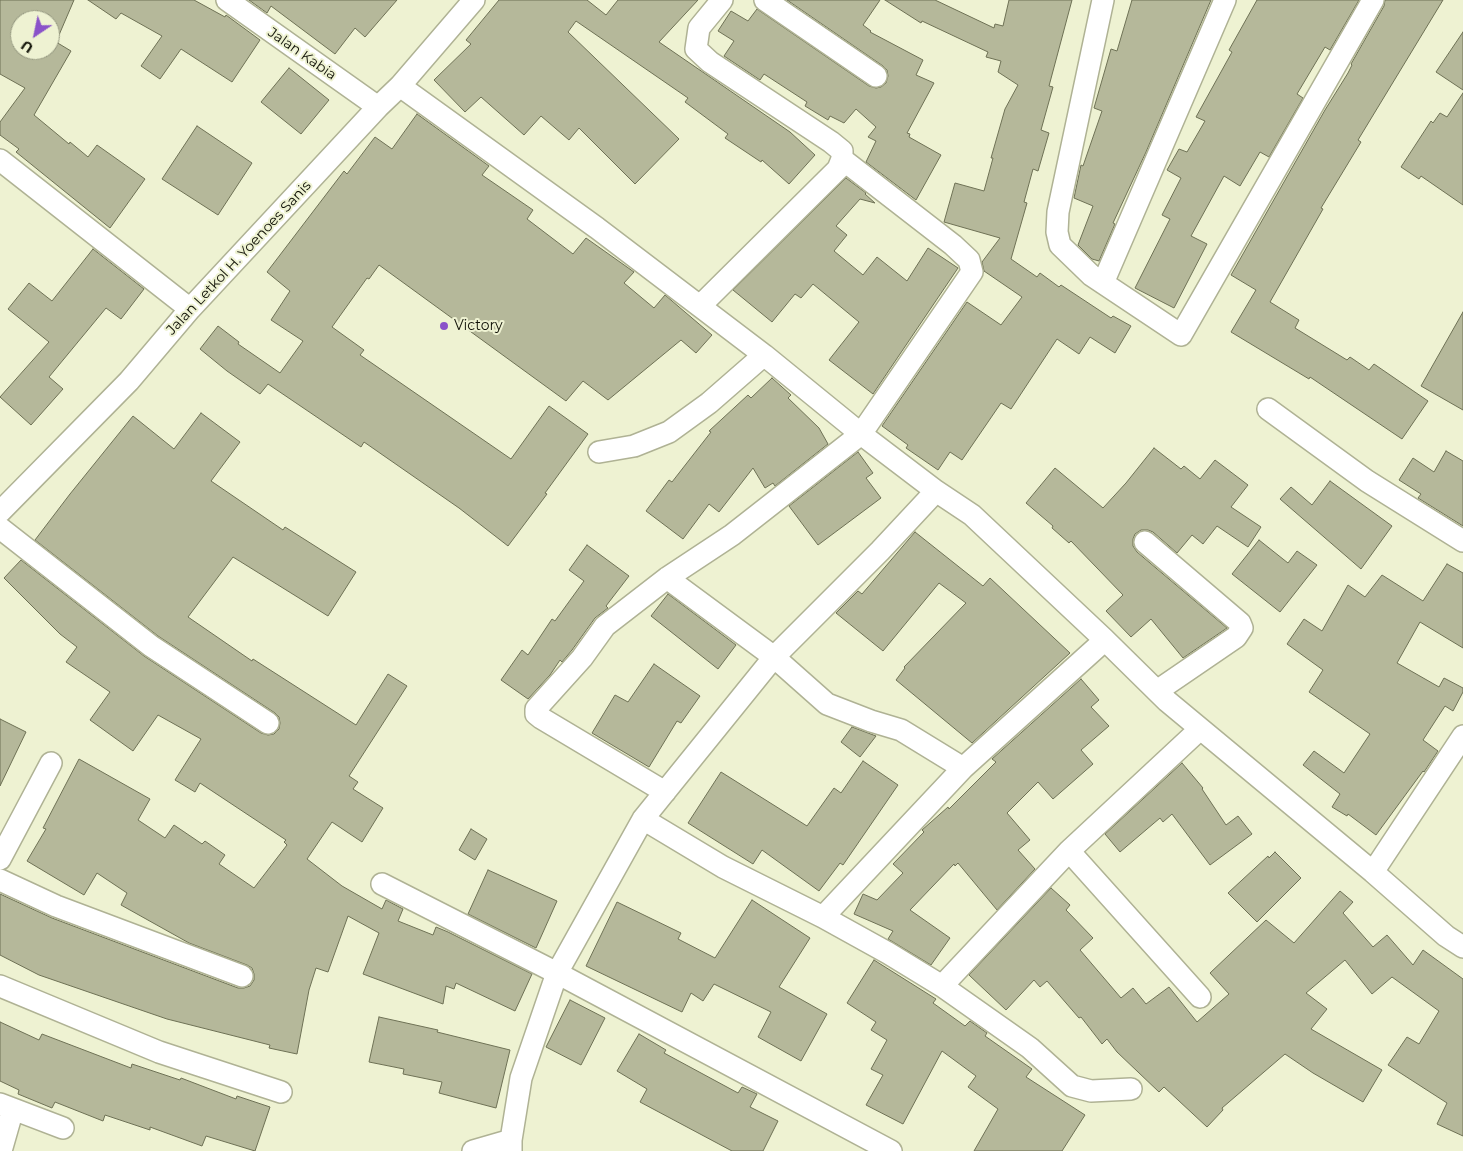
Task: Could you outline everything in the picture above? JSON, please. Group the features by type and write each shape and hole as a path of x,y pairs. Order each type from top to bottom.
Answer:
{"street":[{"name":"Jalan Kabia","path":"227,0 378,107"},
{"name":"Jalan Letkol H. Yoenoes Sanis","path":"0,512 128,381 190,309 378,107 400,86 474,0"},
{"path":"700,306 838,169 842,159 842,151 831,142 710,62 696,49 699,28 722,0"},
{"path":"765,0 876,76"},
{"path":"1103,0 1058,212 1057,232 1060,245 1091,275 1181,335 1373,0"},
{"path":"1103,283 1225,0"},
{"path":"400,86 597,228 764,355 861,434 936,491 972,515 1199,730 1374,872 1446,936 1463,947"},
{"path":"665,792 541,718 536,714 536,709 582,658 605,626 667,578 732,535 861,434 972,272 969,260 953,245 842,159"},
{"path":"0,160 190,309"},
{"path":"599,452 634,446 669,432 709,403 764,355"},
{"path":"1268,409 1367,481 1463,541"},
{"path":"473,1151 511,1146 521,1078 557,973 643,819 774,657 880,551 936,491"},
{"path":"0,528 151,646 268,723"},
{"path":"1145,542 1240,623 1242,628 1236,637 1156,691"},
{"path":"667,578 774,657 827,704 901,730 963,768"},
{"path":"824,917 963,768 1105,640"},
{"path":"942,986 1069,851 1199,730"},
{"path":"1374,872 1463,736"},
{"path":"0,859 50,763"},
{"path":"643,819 723,867 824,917 942,986 1030,1048 1072,1086 1092,1091 1131,1089"},
{"path":"1069,851 1200,997"},
{"path":"0,880 56,906 242,976"},
{"path":"382,884 557,973 891,1151"},
{"path":"0,986 158,1052 281,1092"},
{"path":"1,1151 6,1106 63,1128"}],"building":[{"path":"0,0 74,0 60,33 60,10 10,10 10,60 60,60 60,44 71,51 34,115 88,157 97,145 145,179 110,228 16,152 19,149 0,135 0,122 25,88 0,74"},
{"path":"88,0 194,0 225,17 226,15 260,40 232,82 181,49 160,79 141,66 162,36 121,13 116,19"},
{"path":"249,0 397,0 365,37 355,28 335,54 271,6 267,13"},
{"path":"499,0 587,0 606,15 618,0 698,0 659,42 790,132 815,155 789,184 762,160 761,162 725,138 728,134 685,102 688,98 576,21 568,32 679,139 635,184 579,128 569,140 541,116 524,135 481,97 465,112 434,80 471,44 466,40"},
{"path":"787,0 880,0 863,25 870,32 923,60 916,75 934,83 907,133 910,134 909,137 941,155 916,200 866,162 876,141 868,137 876,127 856,109 844,123 830,116 828,120 805,106 807,102 764,74 760,80 724,56 734,41 718,31 731,11 748,21 757,9 869,86 876,88 886,83 887,70 883,66"},
{"path":"885,0 935,0 994,28 995,24 1003,26 1009,0 1072,0 1049,86 1053,87 1041,130 1049,133 1038,171 1033,169 1024,202 1027,203 1011,259 1037,277 1040,273 1059,287 1061,285 1111,318 1113,316 1131,326 1115,353 1090,337 1079,354 1057,339 1011,409 1001,403 962,460 950,452 938,470 906,448 908,445 882,426 967,302 1001,325 1022,297 984,271 982,262 1000,238 944,222 955,183 984,191 1005,109 1018,85 998,72 1001,61 986,57 988,52 922,21 921,23"},
{"path":"1132,0 1211,0 1146,152 1113,223 1115,224 1099,261 1092,259 1078,245 1093,206 1074,198 1081,165 1083,166 1102,111 1094,108 1111,49 1117,51"},
{"path":"1257,0 1359,0 1330,50 1325,47 1297,94 1303,98 1269,157 1260,152 1240,186 1224,176 1191,236 1207,244 1174,308 1135,288 1170,219 1162,215 1181,178 1167,170 1179,149 1187,152 1205,121 1196,117 1232,52 1229,50"},
{"path":"1385,0 1443,0 1358,140 1361,142 1321,208 1323,209 1270,302 1299,320 1295,328 1347,360 1350,357 1369,370 1374,364 1428,401 1402,439 1310,377 1309,379 1231,332 1256,290 1231,275 1348,73 1351,64 1384,6"},
{"path":"1463,32 1463,90 1436,72"},
{"path":"289,68 329,100 301,134 261,102"},
{"path":"1463,93 1463,205 1421,176 1419,179 1401,167 1431,121 1433,123 1440,113 1447,117"},
{"path":"417,114 489,166 482,175 533,210 527,219 573,254 586,238 634,272 624,283 654,308 665,295 712,335 696,353 681,340 608,400 583,381 566,401 379,265 369,279 367,278 332,327 364,350 360,355 511,459 549,406 588,434 545,493 547,494 508,546 459,508 364,442 361,447 268,384 260,394 200,349 218,326 239,342 238,344 280,373 303,341 271,320 290,291 267,272 344,171 347,174 375,137 392,149"},
{"path":"197,126 252,163 218,215 162,179"},
{"path":"846,178 866,193 875,203 860,199 836,226 847,235 834,251 863,275 877,257 907,281 928,248 958,268 873,394 829,360 859,322 813,284 801,298 795,294 772,322 733,290"},
{"path":"93,249 144,289 121,319 106,308 49,377 63,389 31,425 0,397 49,342 8,309 29,283 52,301"},
{"path":"1463,312 1463,410 1421,386"},
{"path":"772,378 791,395 788,398 819,428 828,444 775,486 773,483 765,488 753,468 719,512 709,504 683,539 646,511 669,480 672,482 711,432 709,431 748,395 751,398"},
{"path":"201,413 240,442 211,481 283,530 285,527 356,572 328,616 233,557 188,617 252,661 253,659 356,725 388,674 407,686 349,776 358,782 353,789 383,808 362,842 332,822 307,859 342,886 382,909 386,900 403,909 398,921 433,935 436,927 532,974 515,1011 456,983 454,989 446,986 443,1004 363,974 379,933 348,916 328,972 316,968 309,990 297,1054 269,1048 270,1045 167,1019 39,975 0,955 0,894 52,918 238,988 250,986 254,980 252,968 247,965 189,943 121,905 127,893 97,873 84,895 27,861 46,829 43,828 79,759 150,799 138,820 165,838 174,825 202,844 205,841 225,855 219,864 254,888 287,845 284,842 286,840 200,783 195,792 175,780 201,739 158,715 133,751 90,720 110,692 66,662 77,647 60,634 4,578 21,560 144,656 261,733 274,734 279,729 280,723 279,717 275,713 158,636 35,540 133,416 174,449"},
{"path":"1154,448 1181,469 1184,466 1200,479 1215,460 1248,485 1231,507 1261,527 1248,547 1217,526 1203,544 1192,535 1177,553 1153,532 1141,530 1135,534 1133,546 1137,552 1227,628 1183,658 1151,619 1131,637 1106,611 1123,595 1071,541 1069,543 1052,528 1053,526 1026,503 1055,468 1103,508"},
{"path":"1446,451 1463,461 1463,526 1418,498 1421,494 1399,480 1413,458 1434,472"},
{"path":"858,452 873,473 866,478 881,498 818,545 789,506"},
{"path":"1330,481 1392,526 1361,569 1280,499 1291,487 1312,505"},
{"path":"915,532 983,586 990,578 1070,653 972,743 896,680 904,667 966,603 939,583 883,651 836,613 858,591 862,594"},
{"path":"1259,540 1288,563 1297,551 1317,565 1280,612 1232,574"},
{"path":"587,545 629,576 606,606 608,608 595,618 572,650 562,662 560,660 550,675 528,699 501,680 522,650 528,655 552,619 555,621 584,581 569,570"},
{"path":"1447,564 1463,573 1463,648 1420,622 1397,663 1439,687 1444,678 1463,688 1463,692 1453,711 1445,706 1423,740 1438,751 1376,835 1348,814 1347,816 1332,807 1340,794 1303,765 1314,751 1344,773 1370,734 1309,692 1323,670 1287,644 1304,619 1322,631 1348,585 1365,597 1382,575 1423,601"},
{"path":"668,594 736,645 718,669 651,616"},
{"path":"654,664 700,696 681,723 677,721 649,767 592,733 615,695 628,702"},
{"path":"1081,679 1099,700 1091,707 1109,726 1081,750 1093,764 1053,799 1038,782 1007,813 1030,840 1018,850 1035,869 997,910 958,863 955,866 954,864 910,910 950,938 931,965 888,939 893,931 854,914 863,894 877,900 903,873 893,864 924,832 922,830 948,807 949,809 996,762 992,759"},
{"path":"0,719 26,732 0,786"},
{"path":"852,727 876,736 860,757 841,742"},
{"path":"863,761 898,785 843,865 840,863 819,891 762,850 753,864 688,823 721,772 807,826 834,788 841,793"},
{"path":"1182,763 1203,788 1226,825 1238,816 1252,834 1210,865 1172,814 1163,822 1160,818 1120,852 1105,834"},
{"path":"471,829 487,839 475,860 459,850"},
{"path":"1275,852 1301,878 1257,922 1228,893 1268,856 1269,858"},
{"path":"488,870 557,901 536,948 468,914"},
{"path":"1051,888 1070,905 1066,910 1093,938 1080,950 1121,998 1133,988 1146,1004 1169,987 1197,1022 1229,994 1210,973 1266,920 1294,943 1340,891 1353,902 1343,913 1373,947 1387,935 1413,965 1423,950 1463,979 1463,1136 1437,1124 1447,1103 1388,1065 1407,1037 1419,1044 1439,1011 1392,977 1372,994 1345,960 1306,993 1327,1009 1311,1029 1382,1070 1363,1102 1313,1073 1285,1054 1222,1108 1223,1110 1207,1127 1164,1087 1159,1092 1117,1052 1107,1039 1102,1044 1081,1017 1079,1018 1047,981 1040,987 1034,980 1006,1010 969,975"},
{"path":"752,900 810,938 779,987 827,1014 801,1061 758,1037 771,1012 714,984 703,1001 691,993 682,1012 586,966 617,902 681,933 678,939 715,958"},
{"path":"874,960 936,999 933,1003 965,1026 970,1021 987,1033 985,1036 1032,1069 1026,1077 1085,1115 1062,1151 974,1151 998,1109 968,1087 976,1076 942,1051 903,1124 866,1105 883,1075 871,1069 887,1040 871,1030 876,1022 847,1003"},
{"path":"570,1000 605,1018 581,1065 546,1047"},
{"path":"379,1017 438,1030 437,1032 510,1050 496,1108 439,1093 442,1082 403,1074 404,1069 369,1062"},
{"path":"0,1022 39,1040 42,1034 131,1068 132,1064 180,1080 181,1078 236,1099 237,1096 270,1107 255,1151 206,1136 202,1146 150,1127 150,1130 105,1115 103,1121 55,1102 52,1108 18,1094 19,1090 0,1081"},
{"path":"639,1034 666,1050 664,1053 738,1093 742,1087 757,1094 750,1107 778,1121 763,1151 732,1151 640,1102 647,1089 617,1071"}],"place":[{"name":"Victory","path":"444,326"}]}
